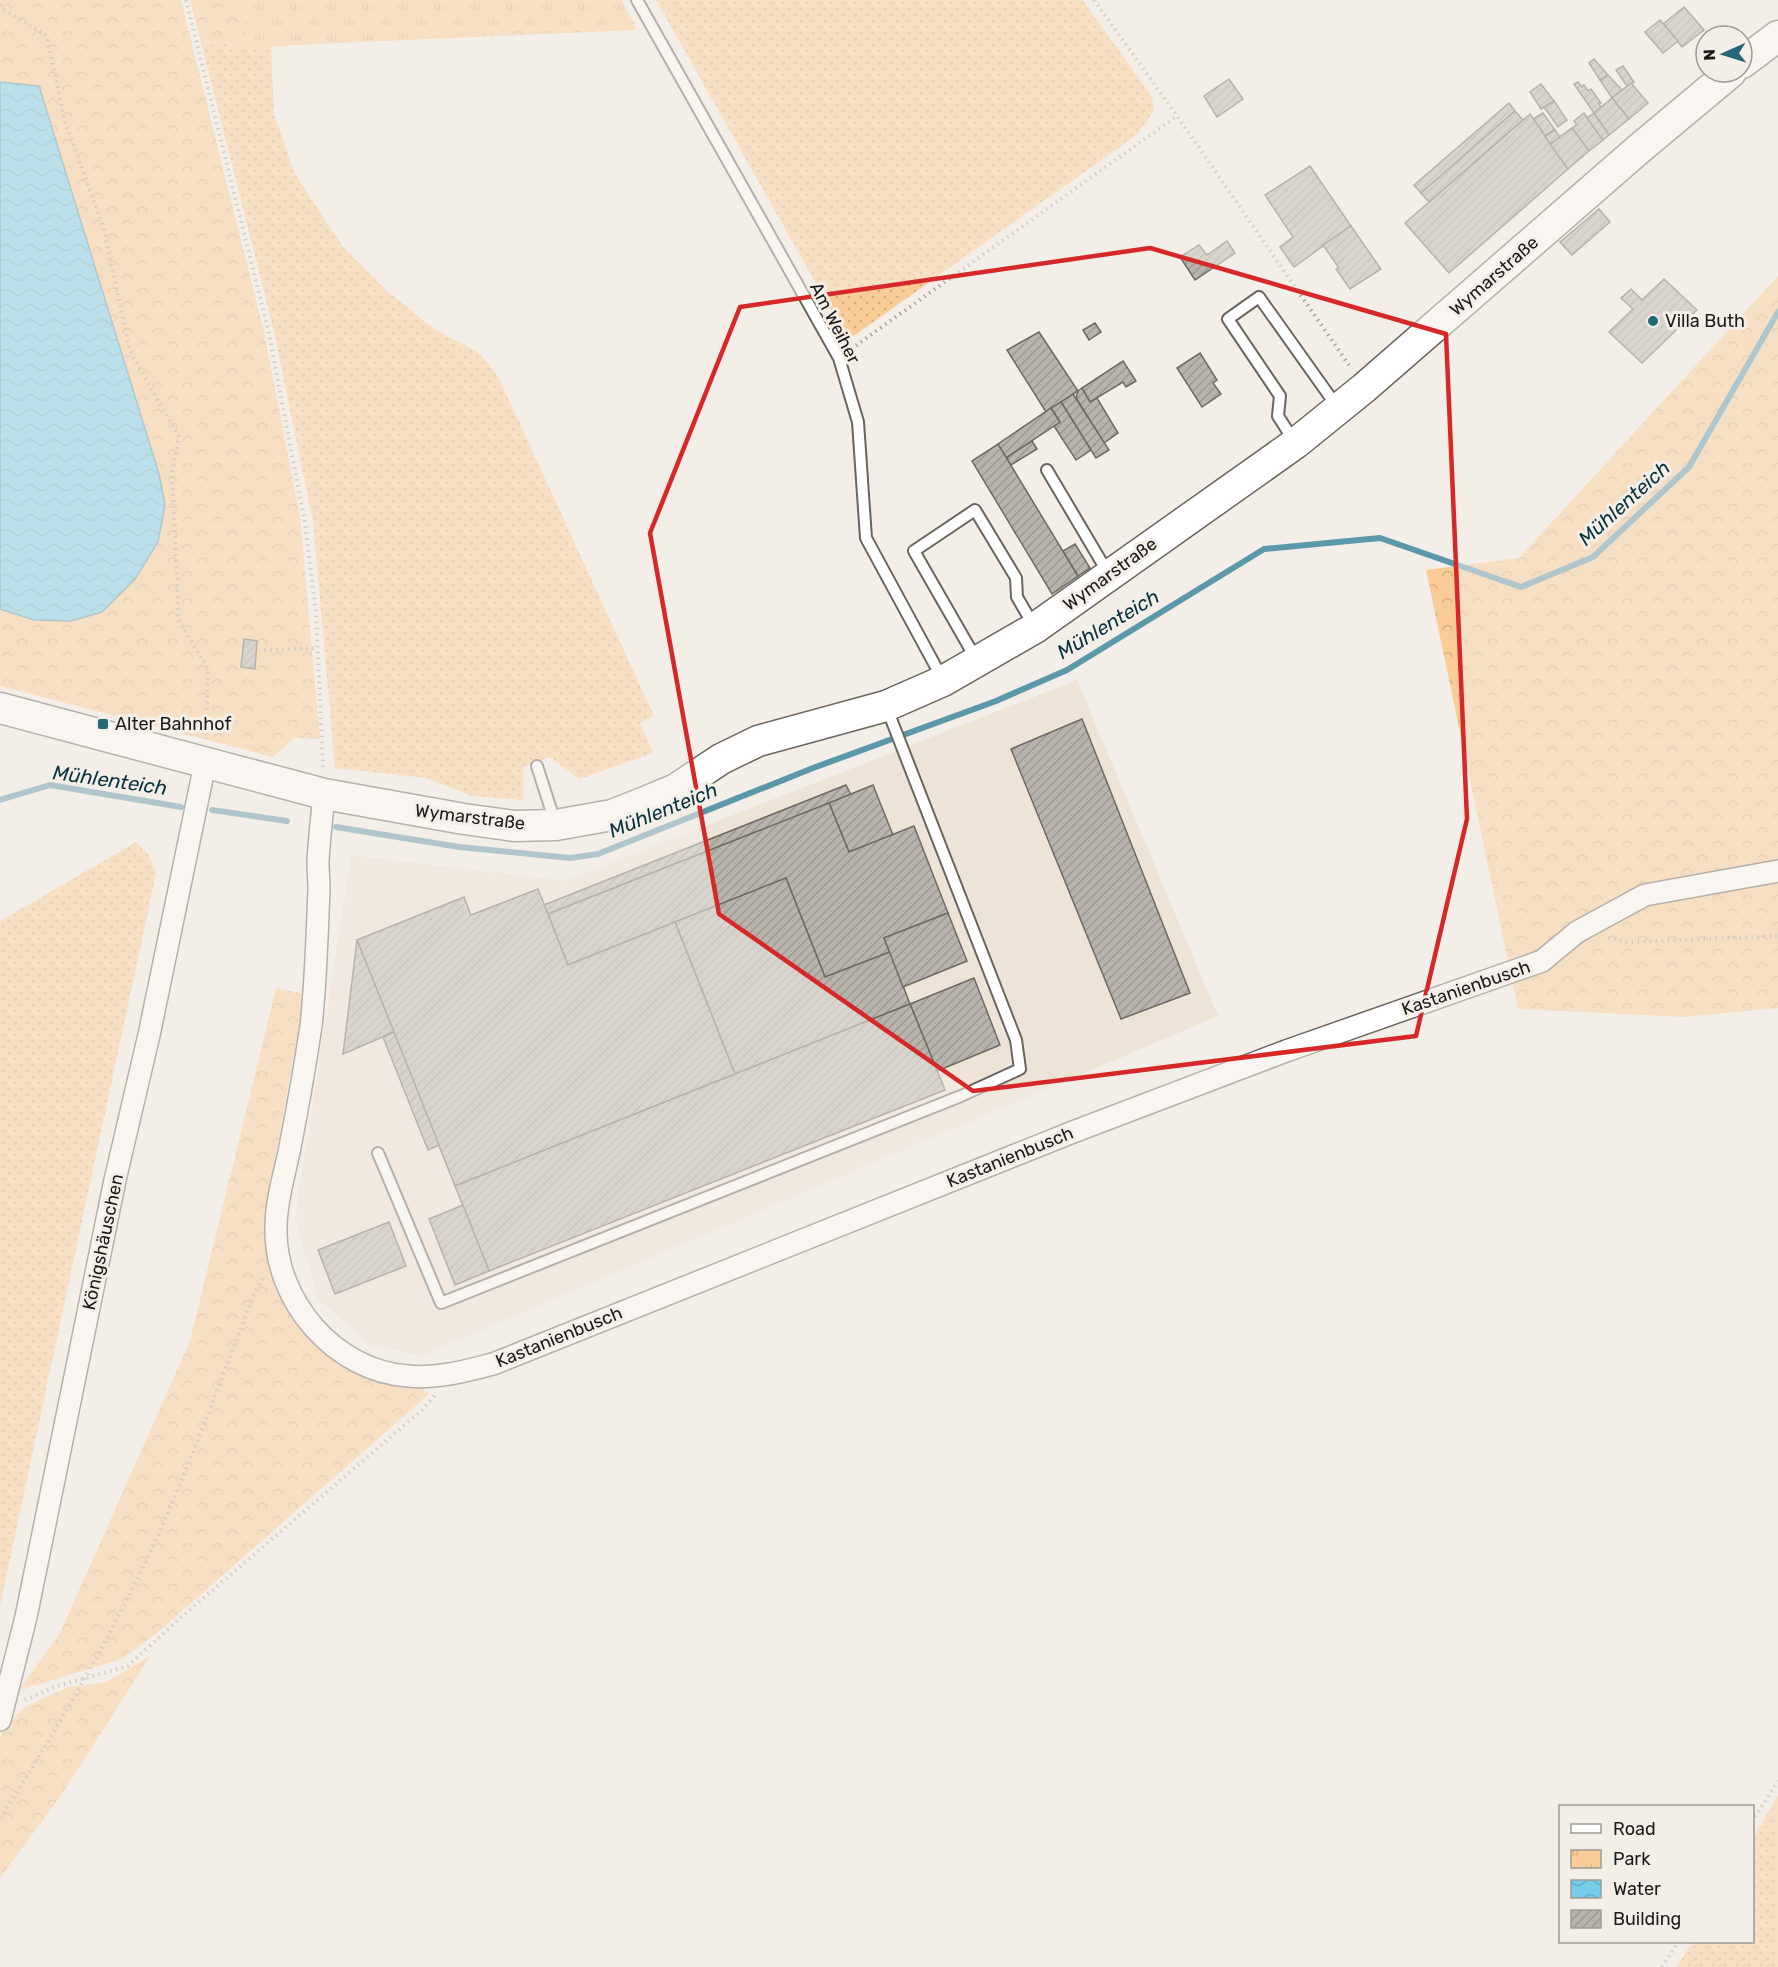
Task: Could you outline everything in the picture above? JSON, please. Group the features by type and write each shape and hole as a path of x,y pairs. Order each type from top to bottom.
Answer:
{"main road":[{"path":"1754,54 1778,36"},
{"name":"Wymarstraße","path":"0,708 324,794 514,826 556,825 612,815 676,789 721,759 758,741 890,714 1035,628 1296,443 1364,388 1717,84"}],"street":[{"name":"Königshäuschen","path":"2,1715 26,1617 115,1180 149,1035 205,764"},
{"name":"Kastanienbusch","path":"324,794 318,864 319,888 312,1012 300,1099 277,1217 276,1238 288,1287 302,1314 322,1337 345,1354 374,1368 392,1374 417,1377 448,1375 493,1364 1095,1123 1297,1047 1542,961 1577,932 1645,895 1778,871"}],"lane":[{"name":"Am Weiher","path":"637,0 839,358 858,422 866,538 943,681"},
{"path":"1296,443 1278,416 1280,396 1228,319 1259,297 1339,408"},
{"path":"1047,470 1109,575"},
{"path":"977,662 914,551 975,510 1016,578 1017,597 1035,628"},
{"path":"378,1153 441,1303 950,1101 1020,1069 1016,1040 890,714"},
{"path":"537,766 556,825"}],"path":[{"path":"186,0 268,328 306,523 316,612 324,794"},
{"path":"1094,0 1177,116 1364,388"},
{"path":"0,5 47,36 65,122 103,226 130,351 179,437 172,473 179,622 208,668 205,764"},
{"path":"839,358 1177,116"},
{"path":"264,650 317,648"},
{"path":"1577,932 1628,942 1778,936"},
{"path":"0,1818 86,1677 136,1581 201,1436 257,1286 263,1277 281,1263"},
{"path":"2,1715 54,1687 128,1666 178,1620 422,1410 448,1375"},
{"path":"1754,1819 1778,1781"},
{"path":"1662,1967 1677,1943"}],"highlighted area":[{"path":"1150,248 1446,334 1467,819 1416,1036 973,1091 719,914 650,533 740,307"}],"shaded area":[{"path":"1077,680 1218,1016 421,1356 370,1345 318,1299 295,1218 351,855 565,881"}],"green space":[{"path":"0,0 181,0 264,332 300,516 320,739 294,738 273,757 0,686 0,609 34,620 71,621 102,612 39,86 0,82"},
{"path":"190,0 620,0 636,30 271,46 201,43"},
{"path":"238,0 621,0 638,30 634,24 248,48 249,56"},
{"path":"656,0 1083,0 1152,97 1154,111 1138,134 848,340"},
{"path":"201,43 271,46 274,114 295,174 343,247 387,291 437,331 480,353 499,378 654,716 640,723 653,753 579,779 550,757 523,767 523,800 472,796 426,778 335,768 313,522 273,327"},
{"path":"1778,276 1778,1008 1684,1017 1518,1009 1426,570 1519,558"},
{"path":"136,842 149,855 156,874 0,1606 0,921"},
{"path":"276,988 305,994 267,1203 278,1286 299,1320 419,1385 429,1394 156,1634 122,1659 19,1690 60,1633 190,1341"},
{"path":"151,1655 62,1794 0,1878 0,1738 5,1728 25,1707 68,1687 106,1682"},
{"path":"1778,1795 1778,1967 1677,1967 1691,1943 1754,1943 1754,1836"}],"water":[{"path":"0,82 39,86 159,474 165,505 158,542 135,579 102,612 71,621 34,620 0,609"}],"building":[{"path":"1684,7 1699,24 1694,24 1694,38 1682,47 1663,24"},
{"path":"1660,20 1678,41 1663,53 1645,32"},
{"path":"1594,59 1608,75 1600,80 1589,63"},
{"path":"1623,66 1634,82 1627,86 1616,70"},
{"path":"1608,75 1622,90 1612,98 1600,80"},
{"path":"1229,79 1243,99 1217,117 1204,96"},
{"path":"1578,82 1588,91 1591,89 1601,103 1599,104 1601,107 1594,113 1574,84"},
{"path":"1631,83 1648,103 1629,119 1612,98"},
{"path":"1541,84 1554,101 1541,109 1530,92"},
{"path":"1612,98 1629,119 1609,135 1594,113"},
{"path":"1554,101 1567,120 1558,127 1544,107"},
{"path":"1509,103 1515,111 1421,193 1414,185"},
{"path":"1515,111 1523,120 1429,202 1421,193"},
{"path":"1543,113 1555,130 1545,136 1533,119"},
{"path":"1584,113 1603,140 1589,151 1572,128 1577,125 1574,121"},
{"path":"1594,113 1609,135 1603,140 1587,118"},
{"path":"1530,114 1568,169 1449,273 1405,223"},
{"path":"1572,128 1589,151 1568,169 1550,144"},
{"path":"1555,130 1560,137 1550,144 1545,136"},
{"path":"1310,166 1351,226 1294,267 1280,247 1293,237 1265,195"},
{"path":"1599,209 1610,222 1572,255 1560,242"},
{"path":"1351,226 1381,269 1350,289 1323,245"},
{"path":"1227,241 1235,253 1195,280 1180,257 1199,245 1207,255"},
{"name":"Villa Buth","path":"1664,279 1697,310 1642,363 1609,332 1633,309 1621,298 1631,289 1642,300"},
{"path":"1095,323 1101,332 1089,340 1083,330"},
{"path":"1039,332 1078,391 1046,412 1007,350"},
{"path":"1200,353 1217,380 1213,383 1221,394 1202,407 1177,368"},
{"path":"1123,361 1136,381 1126,387 1123,382 1090,402 1082,388"},
{"path":"1082,388 1090,402 1097,398 1118,433 1104,443 1076,398 1078,391"},
{"path":"1073,394 1109,450 1096,458 1061,402"},
{"path":"1061,402 1091,450 1076,460 1054,426 1060,422 1051,408"},
{"path":"1051,408 1060,422 1006,458 998,444"},
{"path":"1032,441 1037,449 1011,465 1006,458"},
{"path":"998,444 1078,576 1052,594 972,461"},
{"path":"1075,544 1090,568 1078,576 1063,551"},
{"path":"244,639 257,641 255,669 241,667"},
{"path":"1082,719 1190,993 1121,1019 1011,749"},
{"path":"846,785 851,795 548,914 544,905"},
{"path":"873,785 893,835 849,852 829,803"},
{"path":"829,803 849,852 914,826 948,913 884,938 890,952 825,977 786,878 568,965 548,914"},
{"path":"786,878 825,977 890,952 910,1004 735,1074 675,922"},
{"path":"538,889 568,965 675,922 735,1074 455,1186 357,940 464,897 471,915"},
{"path":"948,913 967,961 903,987 884,938"},
{"path":"357,940 394,1032 343,1054"},
{"path":"974,978 1000,1045 937,1071 910,1004"},
{"path":"910,1004 945,1090 489,1271 455,1186"},
{"path":"394,1032 439,1145 428,1150 383,1037"},
{"path":"463,1205 489,1271 455,1285 429,1219"},
{"path":"389,1222 406,1266 335,1294 318,1250"}],"waterway":[{"name":"Mühlenteich","path":"336,827 459,847 570,858 598,854 813,768 996,701 1067,670 1264,549 1380,538 1521,587 1593,557 1689,467 1778,312"},
{"name":"Mühlenteich","path":"0,800 50,785 181,807"},
{"name":"Mühlenteich","path":"212,810 287,821"}],"place":[{"name":"Villa Buth","path":"1653,321"},
{"name":"Alter Bahnhof","path":"103,724"}]}
